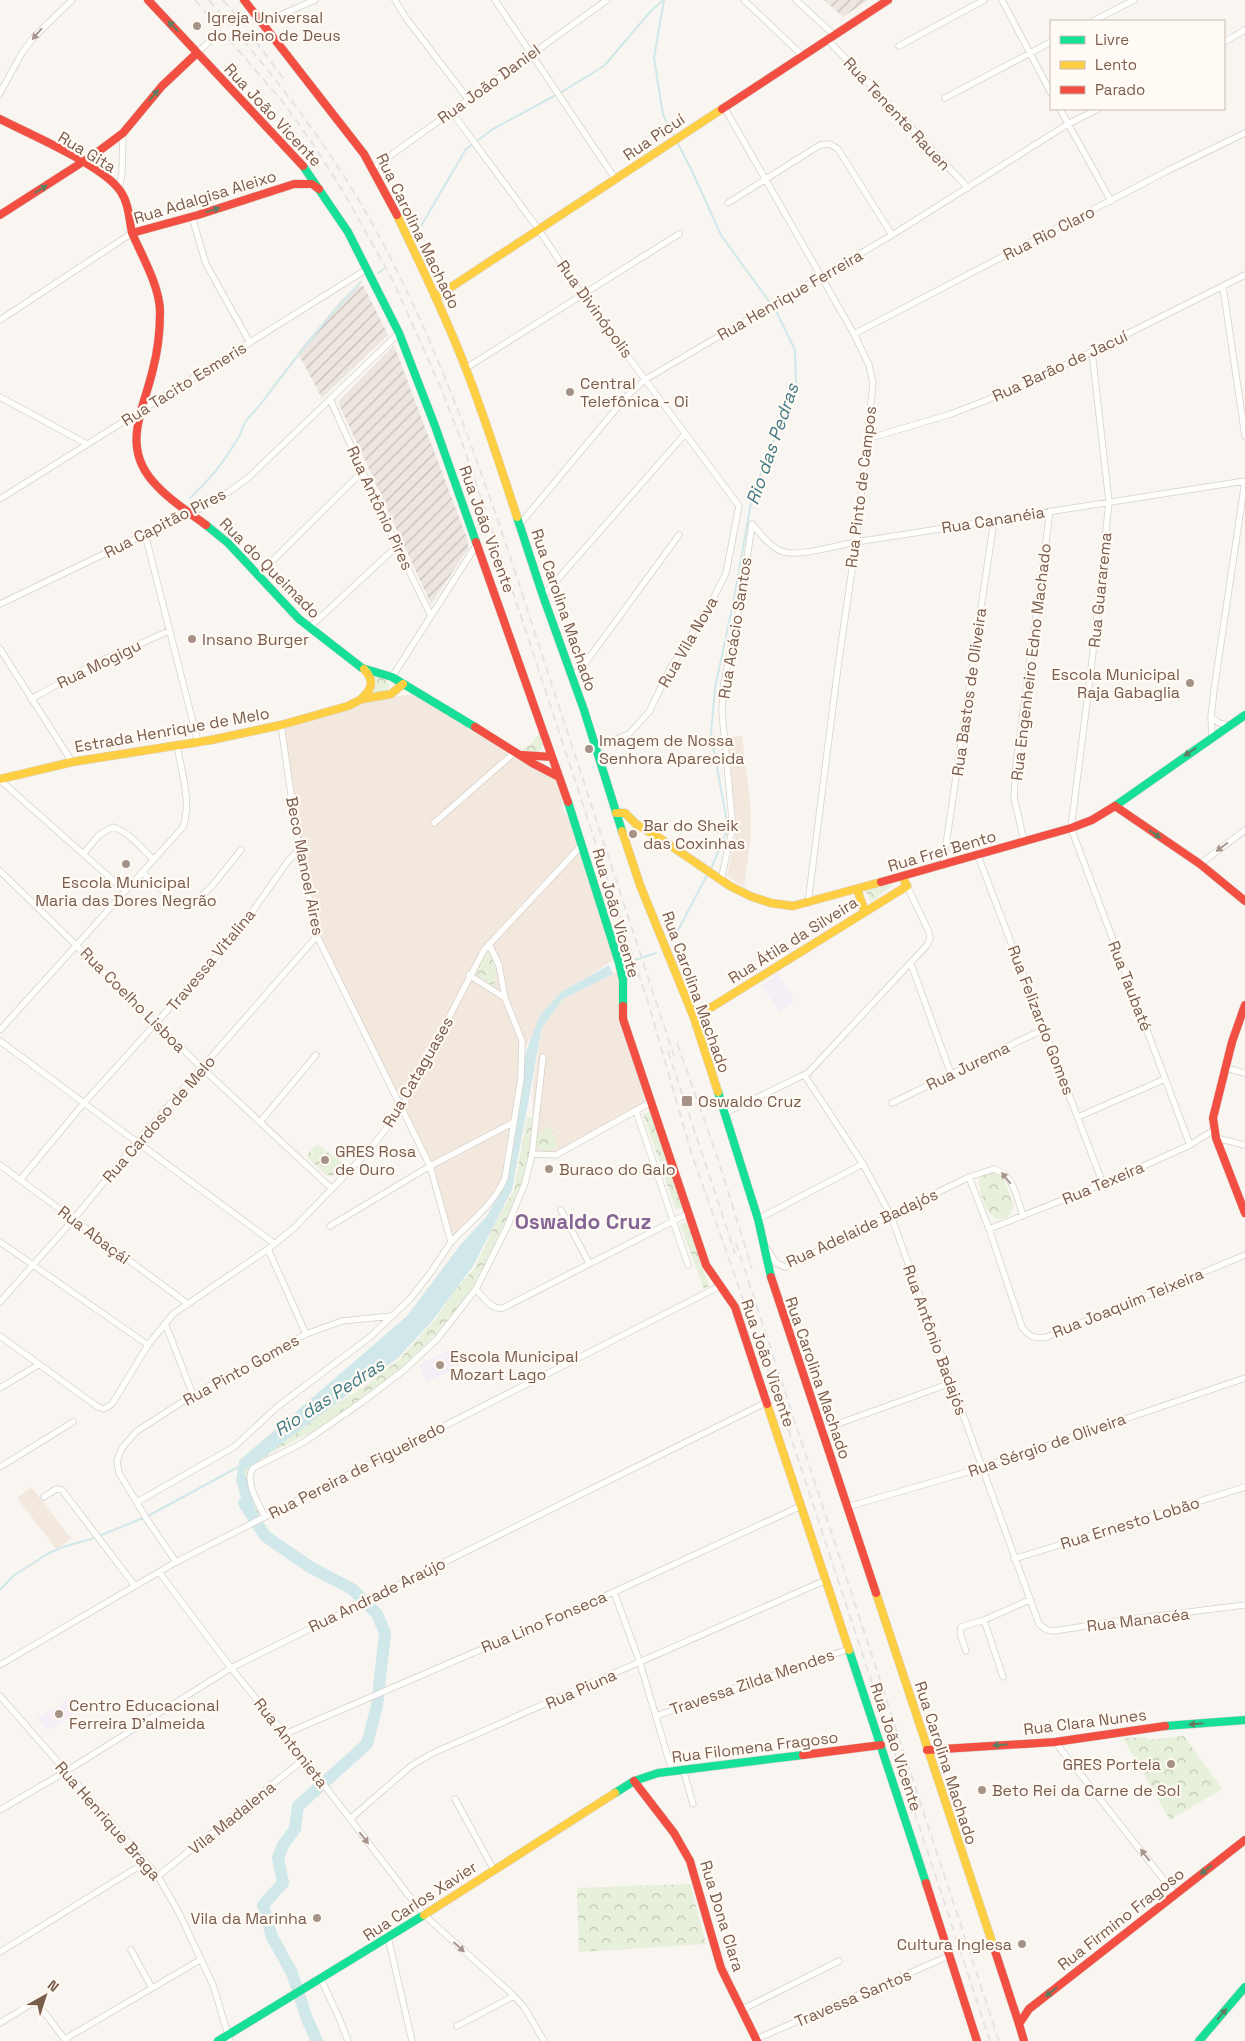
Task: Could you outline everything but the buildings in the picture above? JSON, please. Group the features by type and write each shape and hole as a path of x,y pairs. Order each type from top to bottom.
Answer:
{"main road":[{"name":"Rua João Vicente","path":"148,0 302,164 348,232 399,333 478,544 559,777 623,980 623,1020 706,1265 712,1278 728,1293 735,1307 881,1745 977,2041"},
{"name":"Rua Carolina Machado","path":"244,0 353,138 373,168 436,297 466,368 543,596 573,676 611,801 640,886 694,1018 758,1219 772,1282 1024,2041"},
{"name":"Rua Picuí","path":"436,297 888,0"},
{"path":"0,215 124,133 162,86 197,53"},
{"name":"Rua Gita","path":"0,119 82,162 119,190 125,201 132,233"},
{"path":"294,184 302,175 302,164"},
{"name":"Rua Adalgisa Aleixo","path":"132,233 192,217 294,184 312,184 321,191"},
{"name":"Rua do Queimado","path":"132,233 157,293 160,310 153,370 136,428 136,442 141,462 148,476 158,488 218,534 310,628 362,668 392,677 518,753"},
{"path":"362,668 370,677 372,686 369,693 362,699"},
{"name":"Estrada Henrique de Melo","path":"0,780 72,762 198,742 281,725 348,706 362,699 391,694 403,684"},
{"name":"Rua Frei Bento","path":"611,801 625,813 633,824 719,879 762,902 793,906 978,856 1092,820 1245,715"},
{"path":"518,753 552,757"},
{"path":"518,753 559,777"},
{"path":"1115,806 1200,864 1245,901"},
{"path":"616,813 625,813"},
{"path":"620,825 633,824"},
{"path":"624,837 633,824"},
{"path":"902,876 907,886"},
{"name":"Rua Átila da Silveira","path":"694,1018 907,886"},
{"path":"857,889 865,912"},
{"path":"1245,1005 1216,1103 1215,1134 1245,1213"},
{"name":"Rua Clara Nunes","path":"928,1750 1055,1742 1156,1727 1245,1720"},
{"name":"Rua Filomena Fragoso","path":"634,1781 647,1775 672,1771 881,1745"},
{"name":"Rua Carlos Xavier","path":"218,2041 230,2038 634,1781"},
{"name":"Rua Dona Clara","path":"634,1781 674,1833 690,1861 718,1959 756,2040"},
{"name":"Rua Firmino Fragoso","path":"1019,2024 1029,2009 1245,1840"},
{"path":"1199,2041 1245,1987"},
{"path":"1012,2004 1029,2009"}],"street":[{"path":"0,93 22,53 33,38 72,0"},
{"path":"266,26 276,18 315,0"},
{"path":"394,0 468,99"},
{"path":"495,0 616,180"},
{"name":"Rua João Daniel","path":"373,168 607,0"},
{"path":"744,0 803,56"},
{"name":"Rua Tenente Rauen","path":"796,0 968,188"},
{"path":"900,46 984,0"},
{"path":"1002,0 1050,91"},
{"path":"1094,20 1134,0"},
{"path":"1225,41 1245,30"},
{"path":"197,53 209,42"},
{"path":"945,98 1050,43"},
{"name":"Rua Pinto de Campos","path":"724,107 820,278 854,334 872,375 872,399 856,542 808,903"},
{"path":"1061,110 1111,201"},
{"name":"Rua Henrique Ferreira","path":"520,524 626,397 646,379 892,235 1068,124 1096,110"},
{"name":"Rua Divinópolis","path":"452,111 539,230 583,296 739,506"},
{"path":"119,190 122,173 124,133"},
{"name":"Rua Rio Claro","path":"854,334 1245,133"},
{"path":"728,203 820,145 826,144 835,146 892,235"},
{"path":"192,217 206,264 250,343"},
{"name":"Rua Adalgisa Aleixo","path":"0,320 132,233"},
{"path":"466,368 679,234"},
{"name":"Rua Tacito Esmeris","path":"0,500 368,269"},
{"name":"Rua Barão de Jacuí","path":"867,439 951,414 987,400 1092,352 1245,275"},
{"path":"1223,287 1245,436"},
{"name":"Rua Capitão Pires","path":"0,604 145,534 191,514 230,491 248,478 399,333"},
{"name":"Rua Guararema","path":"1071,828 1091,670 1109,502 1092,352"},
{"path":"0,397 87,444"},
{"name":"Rua Antônio Pires","path":"330,399 431,616"},
{"path":"543,596 685,434"},
{"path":"258,575 362,471"},
{"path":"1212,737 1210,717 1245,481"},
{"name":"Rua Cananéia","path":"752,524 771,545 783,552 810,551 856,542 1245,481"},
{"name":"Rua Vila Nova","path":"595,748 629,734 649,712 672,666 710,605 726,573 739,506"},
{"name":"Rua Engenheiro Edno Machado","path":"1024,841 1014,797 1016,765 1050,511"},
{"name":"Rua Bastos de Oliveira","path":"943,864 994,520"},
{"name":"Rua Acácio Santos","path":"719,879 731,835 732,819 722,712 723,688 752,524"},
{"path":"145,534 198,742"},
{"path":"573,676 586,662 679,535"},
{"path":"392,677 478,544"},
{"path":"310,628 397,546"},
{"name":"Rua Mogigu","path":"31,699 96,663 169,632"},
{"path":"0,649 72,762"},
{"path":"1210,717 1230,726"},
{"name":"Beco Manoel Aires","path":"281,725 299,850 317,936 430,1166 450,1242"},
{"path":"0,1030 183,827 187,804 177,745"},
{"path":"434,823 518,753"},
{"path":"0,780 125,891"},
{"path":"84,853 99,835 113,828 121,830 129,836 153,859"},
{"name":"Rua Taubaté","path":"1071,828 1190,1145"},
{"path":"1200,864 1245,830"},
{"name":"Rua Cataguases","path":"38,1365 98,1407 108,1408 116,1399 148,1345 165,1323 188,1304 275,1244 308,1214 372,1147 401,1109 444,1029 469,975 489,944 582,845"},
{"path":"142,872 178,904 187,906 193,904 212,886 241,850"},
{"name":"Travessa Vitalina","path":"20,1180 84,1103 238,932 288,861 299,850"},
{"name":"Rua Felizardo Gomes","path":"978,856 1104,1184"},
{"name":"Rua Coelho Lisboa","path":"0,871 156,1024 332,1189"},
{"path":"725,1113 805,1076 927,946 930,939 929,932 907,886"},
{"name":"Rua Cardoso de Melo","path":"0,1302 317,936"},
{"path":"176,1562 137,1502 234,1447 278,1407 370,1337 420,1287 450,1242 491,1201 500,1189 505,1178 521,1078 522,1041 505,998 499,965 489,944"},
{"path":"911,964 951,1074"},
{"path":"469,975 505,998"},
{"name":"Rua Jurema","path":"892,1102 1044,1029"},
{"path":"0,1041 275,1244"},
{"path":"260,1122 316,1055"},
{"path":"264,1518 249,1477 253,1468 304,1442 328,1427 404,1370 437,1339 476,1289 518,1203 532,1154 544,1057"},
{"path":"1226,1068 1245,1073"},
{"name":"Rua Antônio Badajós","path":"805,1076 863,1164 891,1216 1036,1618"},
{"path":"1078,1117 1165,1079"},
{"path":"532,1154 556,1155 651,1102"},
{"path":"636,1111 688,1265"},
{"path":"330,1226 430,1166 514,1122"},
{"path":"1215,1134 1245,1144"},
{"name":"Rua Texeira","path":"990,1229 1104,1184 1215,1134"},
{"path":"758,1219 863,1164"},
{"name":"Rua Abaçái","path":"0,1165 188,1304"},
{"name":"Rua Adelaide Badajós","path":"764,1244 776,1264 785,1267 969,1177 994,1169 1004,1173 1014,1189 1023,1216"},
{"name":"Rua Joaquim Teixeira","path":"969,1177 990,1229 1022,1327 1034,1338 1047,1337 1245,1255"},
{"path":"561,1210 589,1263"},
{"path":"476,1289 491,1306 503,1308 689,1213"},
{"path":"0,1242 148,1345"},
{"path":"268,1249 306,1334"},
{"name":"Rua Pereira de Figueiredo","path":"0,1665 176,1562 720,1286"},
{"name":"Rua Pinto Gomes","path":"137,1502 118,1467 119,1453 137,1431 193,1396 306,1334 342,1321 392,1316"},
{"path":"165,1323 193,1396"},
{"path":"0,1336 38,1365 0,1388"},
{"name":"Rua Sérgio de Oliveira","path":"847,1506 981,1468 1245,1378"},
{"path":"821,1430 951,1383"},
{"name":"Rua Andrade Araújo","path":"0,1810 65,1772 231,1668 767,1402"},
{"path":"0,1467 73,1422"},
{"name":"Rua Ernesto Lobão","path":"1014,1559 1245,1487"},
{"path":"44,1497 56,1490 62,1490 135,1586"},
{"name":"Rua Lino Fonseca","path":"285,1734 614,1592 801,1506"},
{"name":"Rua Antonieta","path":"160,1572 231,1668 285,1734 423,1914 514,1996 524,2007 544,2041"},
{"name":"Rua Piuna","path":"350,1819 411,1766 431,1754 826,1580"},
{"path":"614,1592 640,1663 672,1771"},
{"path":"966,1650 960,1628 1030,1600"},
{"name":"Rua Manacéa","path":"1036,1618 1043,1628 1054,1631 1245,1605"},
{"path":"984,1620 1003,1677"},
{"name":"Travessa Zilda Mendes","path":"656,1716 849,1648"},
{"name":"Rua Henrique Braga","path":"0,1696 158,1876 179,1913 213,1985 230,2038"},
{"path":"1055,1742 1175,1894"},
{"name":"Vila Madalena","path":"158,1876 304,1759"},
{"path":"683,1770 692,1804"},
{"path":"455,1799 494,1870"},
{"path":"0,1952 146,1862"},
{"path":"388,1937 412,2041"},
{"path":"131,1950 152,1988"},
{"name":"Travessa Santos","path":"756,2040 950,1956"},
{"path":"0,2023 31,2004 38,2004 66,2040 200,1960"},
{"path":"741,2010 839,1961"},
{"path":"321,1979 348,2041"},
{"path":"457,2026 514,1996"}],"shaded area":[{"path":"824,0 868,0 843,17"},
{"path":"363,285 388,335 322,398 298,353 342,299"},
{"path":"394,345 468,541 468,549 431,604 338,402"},
{"path":"416,694 559,777 563,809 582,845 617,958 561,993 523,1050 514,1122 500,1189 451,1242 430,1166 317,936 299,850 281,725 373,699"},
{"path":"742,736 750,800 751,837 744,887 727,876 735,840 736,821 727,737"},
{"path":"617,971 621,972 623,1020 651,1102 566,1150 532,1154 533,1087 542,1027 563,999"},
{"path":"778,973 795,1001 779,1012 762,985"},
{"path":"455,1347 464,1363 427,1382 419,1365"},
{"path":"31,1487 71,1538 57,1550 17,1498"},
{"name":"Centro Educacional Ferreira D'almeida","path":"71,1698 80,1710 47,1731 37,1718"}],"green space":[{"path":"374,673 388,682 389,687 386,692 374,695"},
{"path":"539,733 543,745 539,751 532,753 523,749 532,743"},
{"path":"894,884 871,902 865,890"},
{"path":"489,951 497,964 494,987 477,975 484,955"},
{"path":"650,1112 682,1208 676,1210 643,1114"},
{"path":"527,1117 538,1118 520,1191 474,1288 442,1327 402,1368 321,1427 274,1451 252,1466 246,1476 259,1514 253,1516 246,1502 243,1465 284,1431 327,1410 365,1386 400,1359 435,1320 455,1290 475,1268 493,1228 514,1190"},
{"path":"550,1126 559,1147 549,1150 538,1149 535,1141 541,1131"},
{"name":"GRES Rosa de Ouro","path":"317,1144 344,1164 332,1176 326,1175 306,1156"},
{"path":"997,1172 1002,1175 1014,1206 1010,1214 1004,1218 998,1219 993,1216 982,1199 979,1179 984,1174"},
{"path":"687,1222 709,1286 704,1289 680,1224"},
{"name":"GRES Portela","path":"1184,1736 1222,1789 1170,1820 1123,1738 1147,1737 1147,1740"},
{"path":"690,1884 706,1944 579,1952 577,1888"}],"water":[{"path":"609,965 613,974 563,999 542,1027 512,1190 473,1266 432,1321 398,1358 244,1471 257,1515 248,1519 236,1481 239,1461 407,1316 462,1243 486,1217 508,1179 526,1052 539,1017 561,992"}],"waterway":[{"path":"560,93 604,66 650,12 663,0"},
{"name":"Rio das Pedras","path":"664,0 654,58 663,115 675,138"},
{"path":"417,233 466,149 493,129 556,95"},
{"name":"Rio das Pedras","path":"677,142 721,235 776,311 795,350 796,383 752,497 734,599 715,688 711,734 728,828 710,871"},
{"path":"378,273 384,269"},
{"path":"190,498 211,477 222,462 248,418 322,325 361,282"},
{"name":"Rio das Pedras","path":"674,938 707,875"},
{"name":"Rio das Pedras","path":"629,962 656,953"},
{"path":"148,1516 240,1466"},
{"name":"Rio das Pedras","path":"244,1503 265,1536 310,1567 352,1589 377,1614 385,1633 377,1706 367,1744 298,1806 295,1829 283,1845 278,1858 283,1883 263,1905 272,1937 292,1973 307,2019 317,2041"},
{"path":"0,1590 13,1576 49,1553 94,1538 143,1518"}],"railway":[{"path":"195,0 282,101 315,147 344,193 393,281 441,388 464,448 509,580 648,1002 691,1152 774,1386 990,2041"},
{"path":"209,0 278,83 340,170 377,232 404,284 428,337 471,446 510,556 674,1056"},
{"path":"223,0 286,82"},
{"path":"677,1043 718,1159 752,1269"},
{"path":"668,1051 735,1253"},
{"path":"736,1243 999,2041"}],"traffic: fast":[{"path":"303,166 348,232 399,333 435,426 476,542"},
{"path":"517,517 584,710 622,831"},
{"path":"206,525 228,543 299,619 362,668 392,677 475,727"},
{"path":"1115,806 1245,715"},
{"path":"568,802 619,963 623,980 623,1006"},
{"path":"718,1092 758,1219 771,1277"},
{"path":"849,1650 926,1883"},
{"path":"1165,1726 1245,1720"},
{"path":"615,1793 634,1781 658,1773 803,1755"},
{"path":"218,2041 424,1915"},
{"path":"1199,2041 1245,1987"}],"traffic: slow":[{"path":"436,297 722,109"},
{"path":"397,215 458,349 486,424 517,517"},
{"path":"362,698 371,684 371,680 364,669"},
{"path":"0,779 72,762 211,740 281,725 348,706 362,699 391,694 403,684"},
{"path":"616,813 625,813 636,824 730,886 750,896 771,903 793,906 881,882"},
{"path":"622,831 640,885 694,1018 718,1092"},
{"path":"694,1018 907,886 902,876"},
{"path":"857,889 865,912"},
{"path":"767,1404 849,1650"},
{"path":"876,1593 995,1951"},
{"path":"424,1915 615,1793"}],"traffic: jam":[{"path":"148,0 303,166"},
{"path":"244,0 364,154 397,215"},
{"path":"722,109 888,0"},
{"path":"0,215 95,154 123,133 162,86 197,53"},
{"path":"0,119 83,161 112,182 126,201 132,233 198,215 294,184 312,184 319,189"},
{"path":"132,233 154,282 160,312 156,355 137,430 139,459 146,473 163,492 206,525"},
{"path":"476,542 568,802"},
{"path":"475,727 534,764 559,777"},
{"path":"522,755 552,757"},
{"path":"1115,806 1200,864 1245,901"},
{"path":"881,882 1071,828 1092,820 1115,806"},
{"path":"1245,1005 1232,1042 1213,1118 1216,1138 1245,1213"},
{"path":"623,1006 623,1019 706,1265 735,1307 767,1404"},
{"path":"771,1277 876,1593"},
{"path":"927,1750 1055,1742 1165,1726"},
{"path":"803,1755 881,1745"},
{"path":"634,1781 674,1833 690,1861 721,1968 757,2041"},
{"path":"1019,2024 1029,2009 1245,1840"},
{"path":"926,1883 977,2041"},
{"path":"995,1951 1019,2024"},
{"path":"1019,2024 1024,2041"}],"place":[{"name":"Igreja Universal do Reino de Deus","path":"197,26"},
{"name":"Central Telefônica - Oi","path":"570,392"},
{"name":"Insano Burger","path":"192,639"},
{"name":"Escola Municipal Raja Gabaglia","path":"1190,683"},
{"name":"Imagem de Nossa Senhora Aparecida","path":"589,749"},
{"name":"Bar do Sheik das Coxinhas","path":"633,834"},
{"name":"Escola Municipal Maria das Dores Negrão","path":"126,864"},
{"name":"Oswaldo Cruz","path":"687,1101"},
{"name":"GRES Rosa de Ouro","path":"325,1160"},
{"name":"Buraco do Galo","path":"549,1169"},
{"name":"Escola Municipal Mozart Lago","path":"440,1365"},
{"name":"Centro Educacional Ferreira D'almeida","path":"59,1714"},
{"name":"GRES Portela","path":"1171,1764"},
{"name":"Beto Rei da Carne de Sol","path":"982,1790"},
{"name":"Vila da Marinha","path":"317,1918"},
{"name":"Cultura Inglesa","path":"1022,1944"}],"district":[{"name":"Oswaldo Cruz","path":"583,1221"}]}
